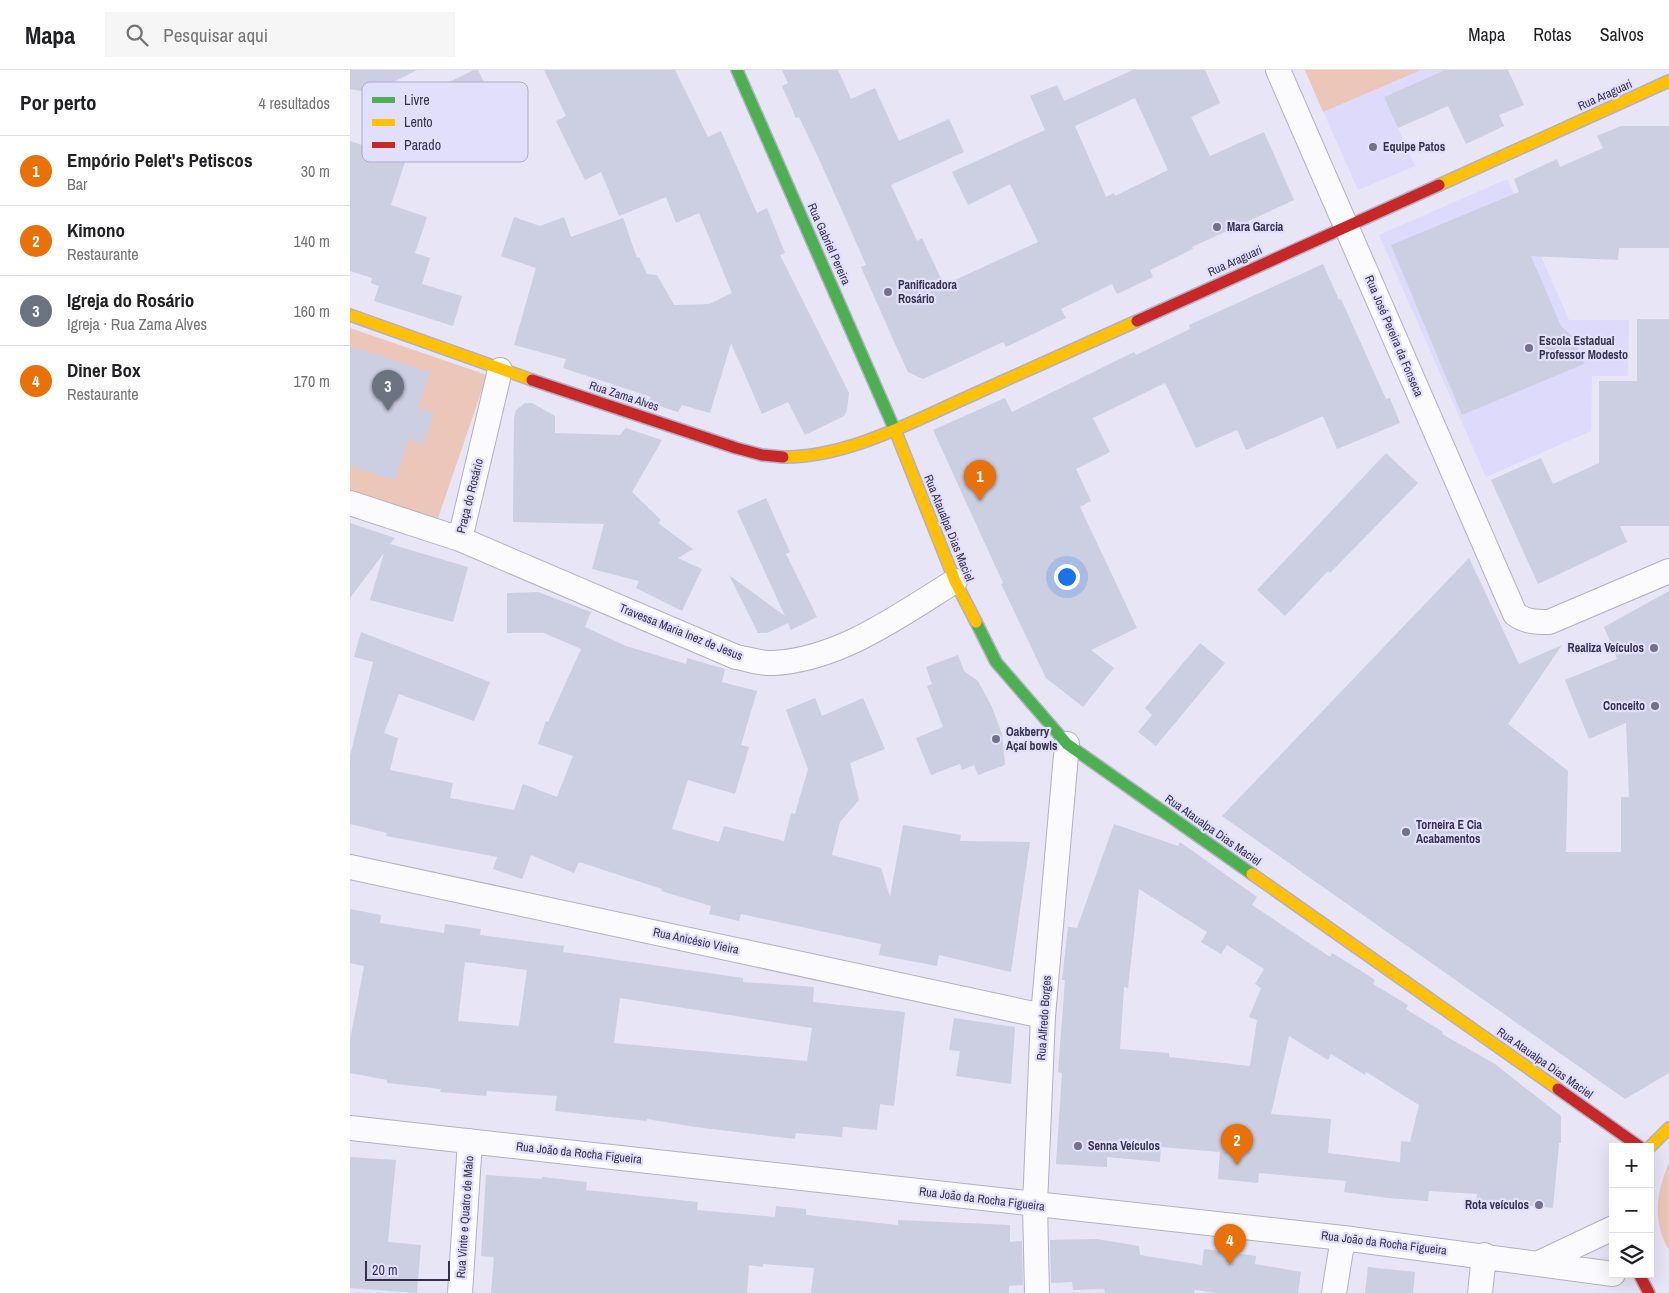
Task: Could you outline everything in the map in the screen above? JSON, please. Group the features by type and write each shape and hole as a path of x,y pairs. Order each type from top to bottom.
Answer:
{"street":[{"name":"Rua Gabriel Pereira","path":"737,70 895,430"},
{"name":"Rua José Pereira da Fonseca","path":"1278,70 1508,602 1515,614 1533,622 1549,622 1669,572"},
{"name":"Rua Araguari","path":"895,430 1669,81"},
{"name":"Rua Zama Alves","path":"350,316 500,370 736,448 770,456 796,456 830,451 895,430"},
{"name":"Praça do Rosário","path":"350,503 460,539 500,370"},
{"name":"Rua Ataualpa Dias Maciel","path":"895,430 955,581 996,662 1067,744 1634,1143"},
{"name":"Travessa Maria Inez de Jesus","path":"460,539 736,657 773,663 806,658 834,649 866,635 955,581"},
{"name":"Rua Alfredo Borges","path":"1037,1293 1035,1206 1043,1016 1067,744"},
{"name":"Rua Anicésio Vieira","path":"350,867 1043,1016"},
{"name":"Rua João da Rocha Figueira","path":"350,1128 1035,1206 1343,1238 1484,1255 1609,1273"},
{"path":"1654,1143 1669,1128"},
{"name":"Rua Vinte e Quatro de Maio","path":"460,1293 470,1141"},
{"path":"1539,1263 1609,1230"},
{"path":"1334,1293 1343,1238"},
{"path":"1480,1293 1484,1255"},
{"name":"Rua João da Rocha Figueira","path":"1628,1278 1643,1282"}],"shaded area":[{"name":"Equipe Patos","path":"1305,70 1445,70 1384,97 1415,166 1358,190"},
{"path":"1305,70 1421,70 1323,112"},
{"name":"Escola Estadual Professor Modesto","path":"1507,179 1569,320 1629,320 1628,376 1592,376 1591,431 1486,477 1379,235"},
{"path":"350,328 487,375 437,521 350,491"},
{"path":"1669,1163 1669,1250 1660,1228 1658,1207 1661,1185"}],"building":[{"path":"350,70 417,70 394,82 362,82 362,91 350,89"},
{"path":"474,70 478,70 484,82 449,82"},
{"path":"544,70 675,70 708,137 721,131 757,213 767,208 785,253 780,255 849,393 847,410 844,416 805,435 788,402 762,414 731,343 710,413 682,405 678,412 647,402 651,397 563,368 566,359 514,345 536,268 501,256 514,217 540,226 564,217 571,237 623,218 637,258 639,257 647,274 657,275 674,305 709,304 732,293 699,213 676,223 666,197 619,216 601,172 585,180 556,121 566,116"},
{"path":"782,70 838,70 851,99 875,88 899,141 949,119 964,152 891,185 917,241 922,238 944,285 1038,242 1010,184 968,205 952,172 1045,130 1030,96 1057,85 1064,101 1133,70 1205,70 1220,103 1191,117 1210,156 1264,132 1294,200 1192,247 1193,249 1150,270 1153,277 1117,294 1112,284 1061,309 1066,318 1006,347 1003,342 923,379 908,372 896,346 861,267 866,265 819,159 799,117 796,118 782,86 788,83","holes":["1135,98 1168,170 1115,196 1114,193 1106,197 1075,126"]},
{"path":"1445,70 1508,70 1524,105 1499,115 1504,126 1466,144 1448,106 1398,128 1384,97"},
{"name":"Escola Estadual Professor Modesto","path":"1621,126 1669,126 1669,248 1619,248 1618,260 1531,256 1561,326 1573,337 1584,364 1462,415 1391,245 1519,192 1514,179 1557,159 1560,167 1603,148 1597,136"},
{"path":"350,141 362,145 362,162 405,162 391,205 427,217 415,253 430,258 422,284 462,296 453,326 374,301 379,286 371,283 372,278 350,271"},
{"path":"1323,264 1339,300 1341,299 1386,399 1390,398 1400,423 1337,449 1323,416 1246,450 1237,430 1196,448 1165,383 1093,418 1110,452 1076,469 1091,501 1080,507 1137,628 1091,650 1114,668 1083,707 1046,678 1001,584 1003,583 933,430 1005,398 1012,412 1134,352 1136,355 1190,329 1189,325"},
{"path":"1637,319 1669,319 1669,526 1620,526 1627,542 1538,584 1491,480 1541,458 1553,484 1599,463 1599,381 1637,381"},
{"path":"350,346 430,372 418,408 434,414 424,444 409,439 395,480 350,466"},
{"path":"525,403 532,403 555,416 555,433 620,435 626,428 662,440 632,492 661,520 658,523 693,549 678,558 702,569 682,611 636,588 639,581 592,569 604,524 513,522 514,418 516,410"},
{"path":"1386,453 1418,483 1285,616 1257,590"},
{"path":"766,498 790,552 786,554 817,617 791,630 788,623 767,633 758,633 729,575 785,616 737,511"},
{"path":"350,523 395,538 390,544 468,567 453,622 370,600 384,553 350,598"},
{"name":"Torneira E Cia Acabamentos","path":"1469,558 1519,664 1562,645 1508,724 1568,771 1566,852 1621,852 1621,797 1629,797 1626,723 1589,739 1565,680 1617,659 1604,627 1669,591 1669,1073 1625,1099 1222,816"},
{"path":"538,592 591,612 585,627 626,646 686,664 687,658 725,669 722,682 757,691 741,745 749,747 735,794 688,780 672,829 719,842 724,826 784,841 791,813 795,814 808,769 786,710 815,698 822,716 863,698 885,749 850,763 859,800 840,822 832,855 881,868 890,897 903,825 961,835 960,841 1030,842 1011,972 939,955 937,966 879,955 881,944 741,914 739,921 709,914 711,906 661,891 662,889 579,862 574,873 531,855 522,879 493,869 497,857 386,836 387,833 350,824 350,756 373,662 354,657 361,632 490,682 474,721 399,694 384,733 398,738 390,770 453,783 450,798 514,810 523,784 557,797 573,756 538,744 546,721 548,722 581,649 544,633 507,633 507,593"},
{"path":"1200,643 1225,663 1156,746 1138,732 1152,715 1145,708"},
{"path":"958,655 964,671 978,681 992,707 1002,734 1005,765 978,775 974,765 962,770 960,764 931,775 916,738 943,727 927,686 932,684 926,667"},
{"path":"1114,824 1178,846 1180,842 1257,897 1252,905 1330,957 1332,953 1375,980 1373,984 1408,1005 1406,1009 1443,1032 1442,1034 1495,1064 1561,1116 1561,1143 1559,1143 1553,1208 1515,1204 1514,1211 1476,1207 1477,1194 1429,1191 1428,1201 1388,1198 1344,1192 1346,1181 1259,1173 1258,1183 1218,1179 1220,1152 1161,1147 1160,1162 1107,1157 1107,1167 1056,1164 1062,1073 1058,1072 1065,980 1062,980 1068,927 1077,928","holes":["1139,889 1207,932 1201,942 1221,954 1227,945 1264,969 1255,984 1261,988 1249,1017 1257,1020 1250,1066 1169,1057 1169,1053 1120,1049 1124,987 1128,988","1289,1036 1328,1060 1331,1054 1365,1075 1366,1072 1419,1105 1410,1142 1401,1141 1400,1162 1328,1153 1331,1119 1271,1114"]},
{"path":"350,909 381,915 380,923 444,933 445,924 481,929 480,935 564,946 563,952 743,978 743,982 814,987 813,1002 905,1012 894,1106 880,1104 877,1130 843,1127 842,1137 796,1133 795,1139 647,1119 647,1121 555,1111 557,1096 487,1091 486,1096 440,1092 441,1089 387,1083 387,1080 350,1073 350,1040 364,966 350,963","holes":["465,962 527,970 519,1026 458,1021","620,998 812,1028 807,1061 614,1043"]},
{"path":"954,1018 1015,1027 1011,1084 956,1076 960,1051 949,1050"},
{"path":"350,1157 396,1160 388,1242 421,1245 417,1293 350,1288"},
{"path":"486,1175 542,1179 542,1177 587,1182 586,1190 698,1202 697,1210 775,1217 776,1206 806,1209 806,1215 898,1225 898,1220 1010,1225 1010,1242 1022,1241 1023,1285 1009,1286 1009,1293 811,1293 814,1268 763,1264 763,1267 749,1265 747,1293 491,1293 494,1257 481,1256"},
{"path":"1097,1239 1139,1246 1140,1255 1202,1265 1204,1249 1256,1256 1255,1264 1301,1272 1298,1293 1217,1293 1195,1290 1194,1293 1105,1293 1104,1289 1073,1290 1072,1282 1051,1283 1050,1240"},
{"path":"1368,1267 1415,1272 1413,1293 1365,1293"}],"traffic: fast":[{"path":"737,70 897,435"},
{"path":"976,622 996,662 1067,744 1252,874"}],"traffic: slow":[{"path":"1439,185 1669,81"},
{"path":"350,315 532,380"},
{"path":"783,457 807,456 831,451 855,445 903,427 1137,321"},
{"path":"897,435 955,581 976,622"},
{"path":"1252,874 1558,1089"},
{"path":"1654,1143 1669,1128"}],"traffic: jam":[{"path":"1137,321 1439,185"},
{"path":"532,380 736,448 762,455 783,457"},
{"path":"1558,1089 1634,1143"},
{"path":"1641,1278 1649,1293"}],"place":[{"name":"Equipe Patos","path":"1373,147"},
{"name":"Mara Garcia","path":"1217,227"},
{"name":"Panificadora Rosário","path":"888,292"},
{"name":"Escola Estadual Professor Modesto","path":"1529,348"},
{"name":"Igreja do Rosário","path":"388,411"},
{"name":"Empório Pelet's Petiscos","path":"980,501"},
{"name":"Realiza Veículos","path":"1654,648"},
{"name":"Conceito","path":"1655,706"},
{"name":"Oakberry Açaí bowls","path":"996,739"},
{"name":"Torneira E Cia Acabamentos","path":"1406,832"},
{"name":"Senna Veículos","path":"1078,1146"},
{"name":"Kimono","path":"1237,1165"},
{"name":"Rota veículos","path":"1539,1205"},
{"name":"Diner Box","path":"1230,1265"}]}
